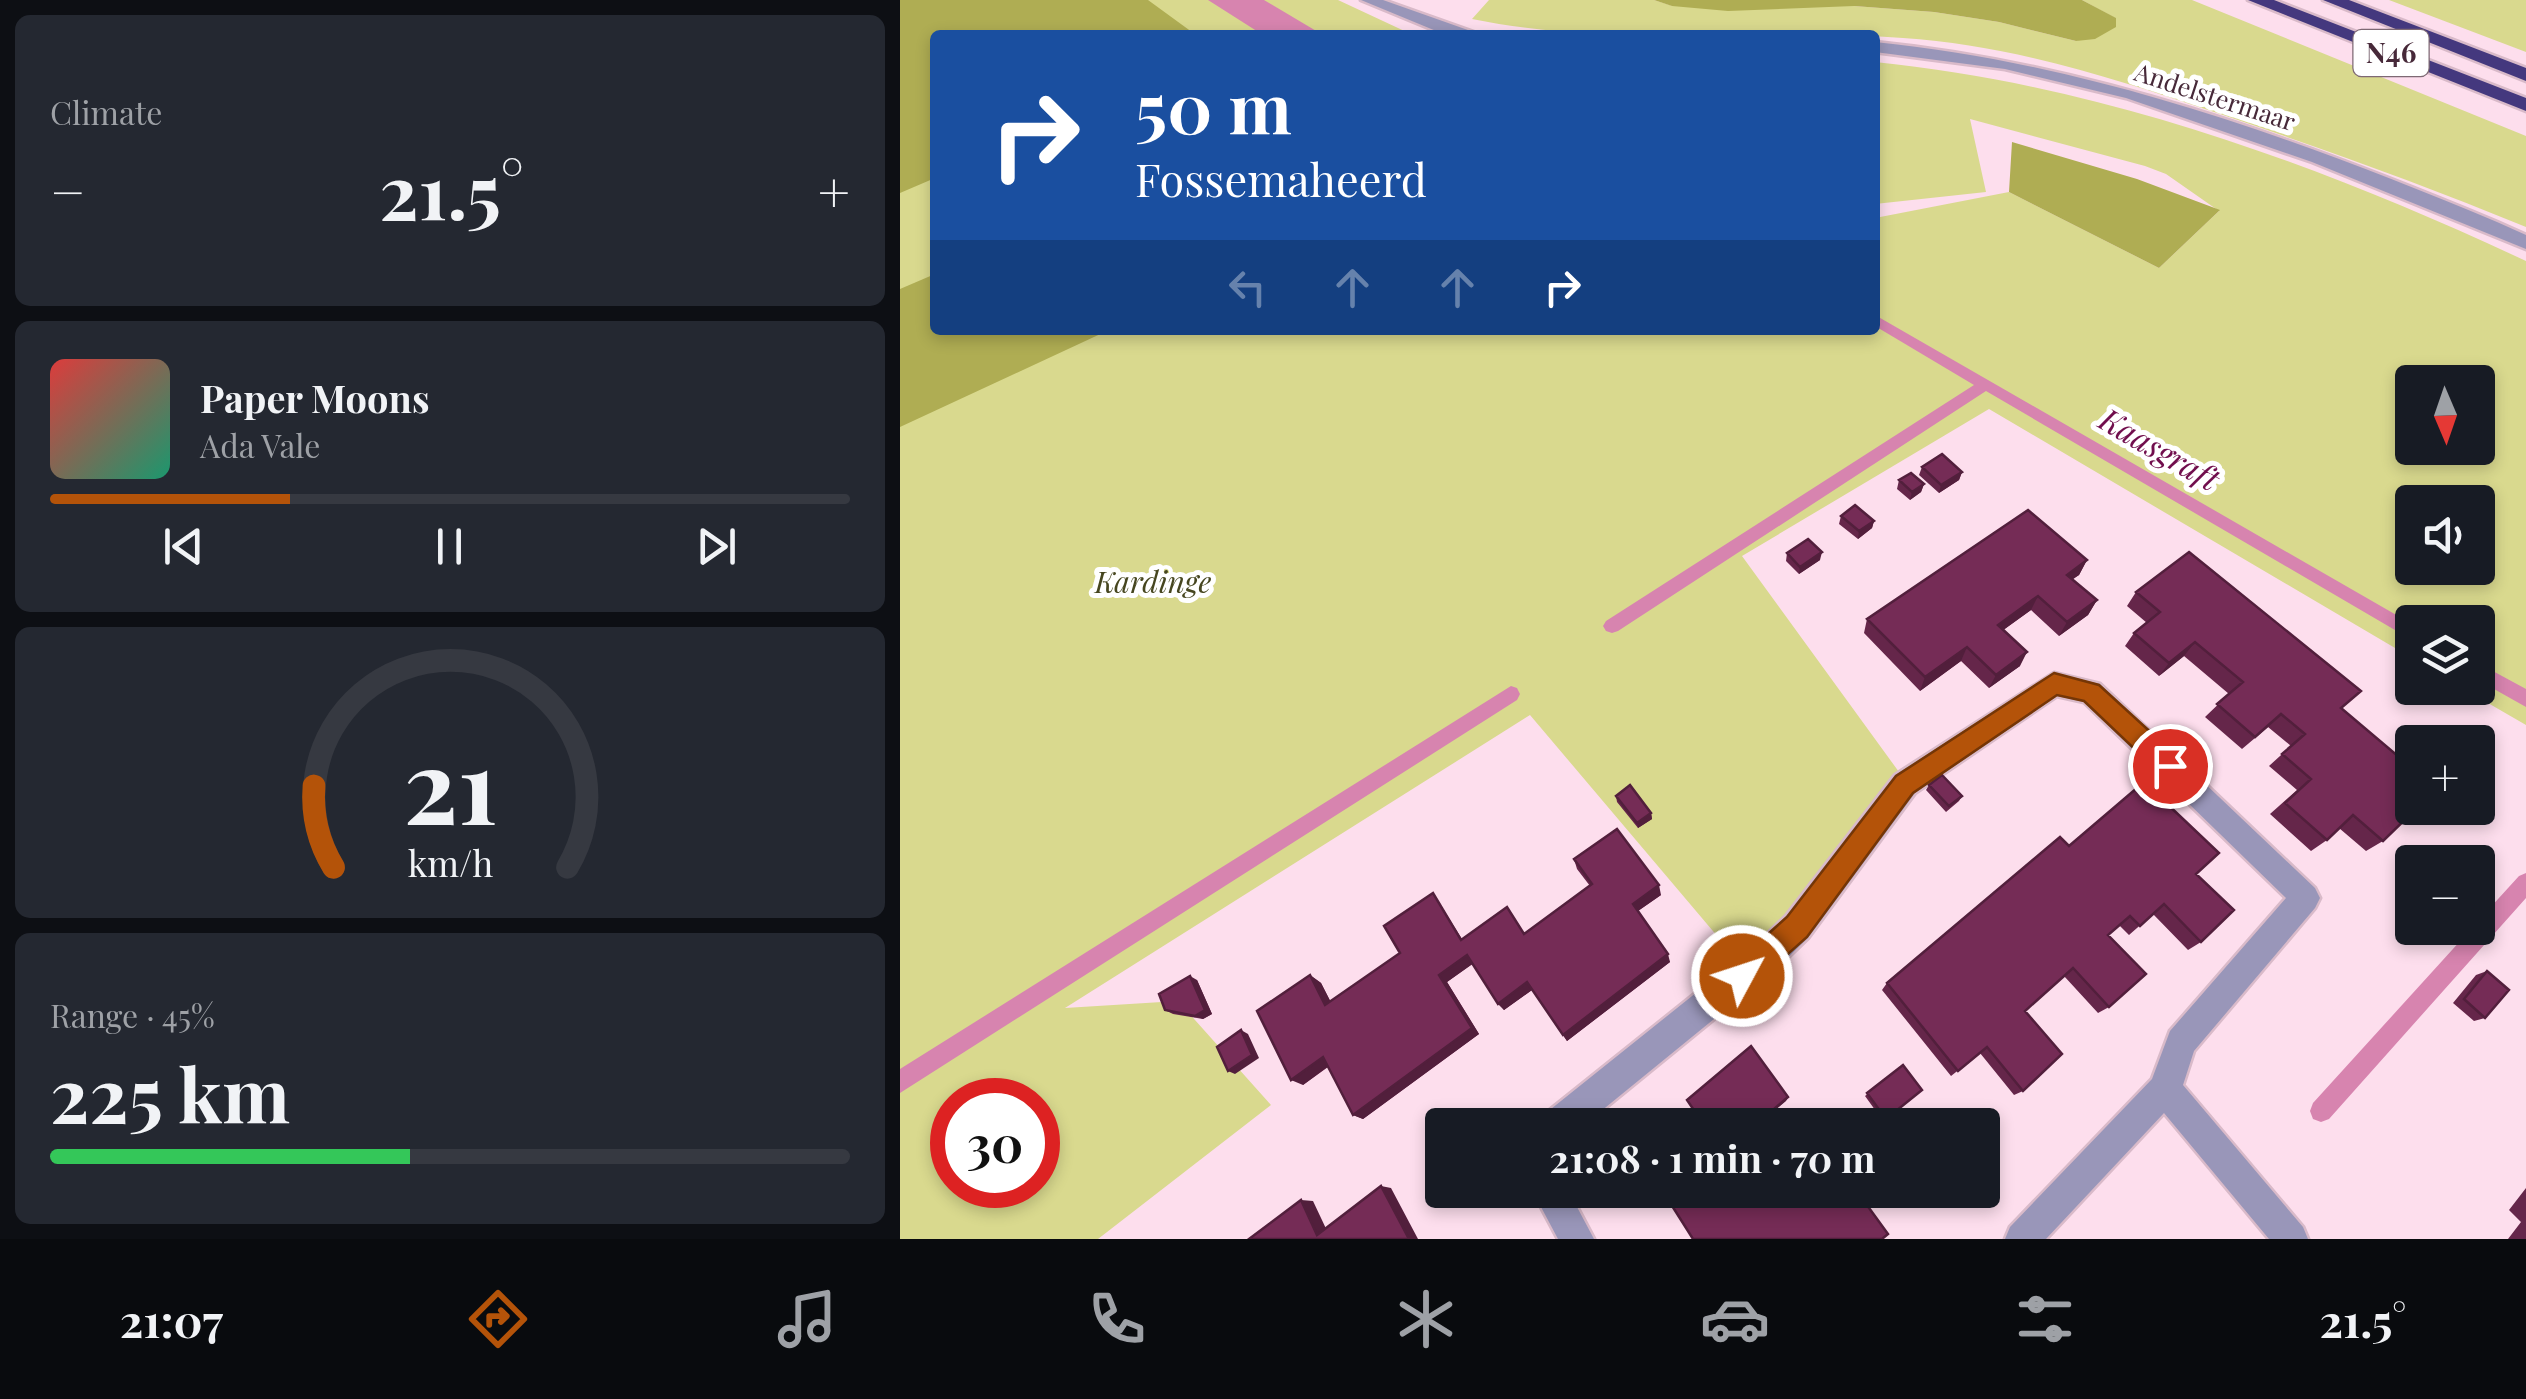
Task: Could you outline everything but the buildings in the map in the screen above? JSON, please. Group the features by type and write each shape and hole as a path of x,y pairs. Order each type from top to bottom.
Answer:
{"highway":[{"name":"N46","path":"2257,0 2526,105"},
{"name":"N46","path":"2332,0 2526,75"}],"street":[{"path":"1370,0 1447,30"},
{"name":"Andelstermaar","path":"1880,47 2006,63 2161,104 2286,145 2526,244"},
{"path":"1579,1108 1797,927 1904,784 2054,684 2091,692 2276,865 2306,898 2182,1042 2165,1090 2022,1239"},
{"path":"2165,1090 2291,1239"},
{"path":"1559,1208 1578,1239"}],"green space":[{"name":"Kardinge","path":"900,0 1338,0 1402,30 930,30 930,335 1880,335 1880,217 2009,192 2159,268 2219,211 2166,174 2145,166 1970,119 1986,192 1880,203 1880,63 2044,89 2209,134 2369,193 2526,261 2526,725 2491,705 2495,705 2495,605 2395,605 2395,648 1989,409 1742,556 1899,772 1890,778 1844,849 1793,915 1740,963 1530,715 1065,1008 1178,1001 1271,1105 1098,1239 900,1239"},
{"path":"1489,0 1854,6 1999,22 2076,41 2116,26 2115,18 2082,0 2192,0 2526,136 2526,227 2220,114 2103,76 1984,48 1880,37 1880,30 1547,30 1472,19"},
{"path":"2389,0 2526,0 2526,52"}],"shaded area":[{"path":"900,0 1148,0 1189,30 930,30 930,180 900,193"},
{"path":"1208,0 1264,0 1315,30 1255,30"},
{"path":"1654,0 2082,0 2116,18 2116,27 2095,39 2076,41 1999,22 1934,12 1854,6 1728,11 1672,6"},
{"path":"2012,142 2137,179 2220,210 2159,268 2009,192"},
{"path":"930,276 930,335 1098,335 900,427 900,289"}],"waterway":[{"name":"Kaasgraft","path":"1880,323 1985,384"},
{"path":"1612,626 1985,384"},
{"name":"Kaasgraft","path":"1985,384 2395,623"},
{"name":"Kaasgraft","path":"2495,681 2526,699"},
{"path":"900,1082 1511,694"},
{"path":"2321,1111 2526,883"}],"route":[{"path":"1742,976 1797,927 1904,784 2054,684 2091,692 2170,766"}]}
